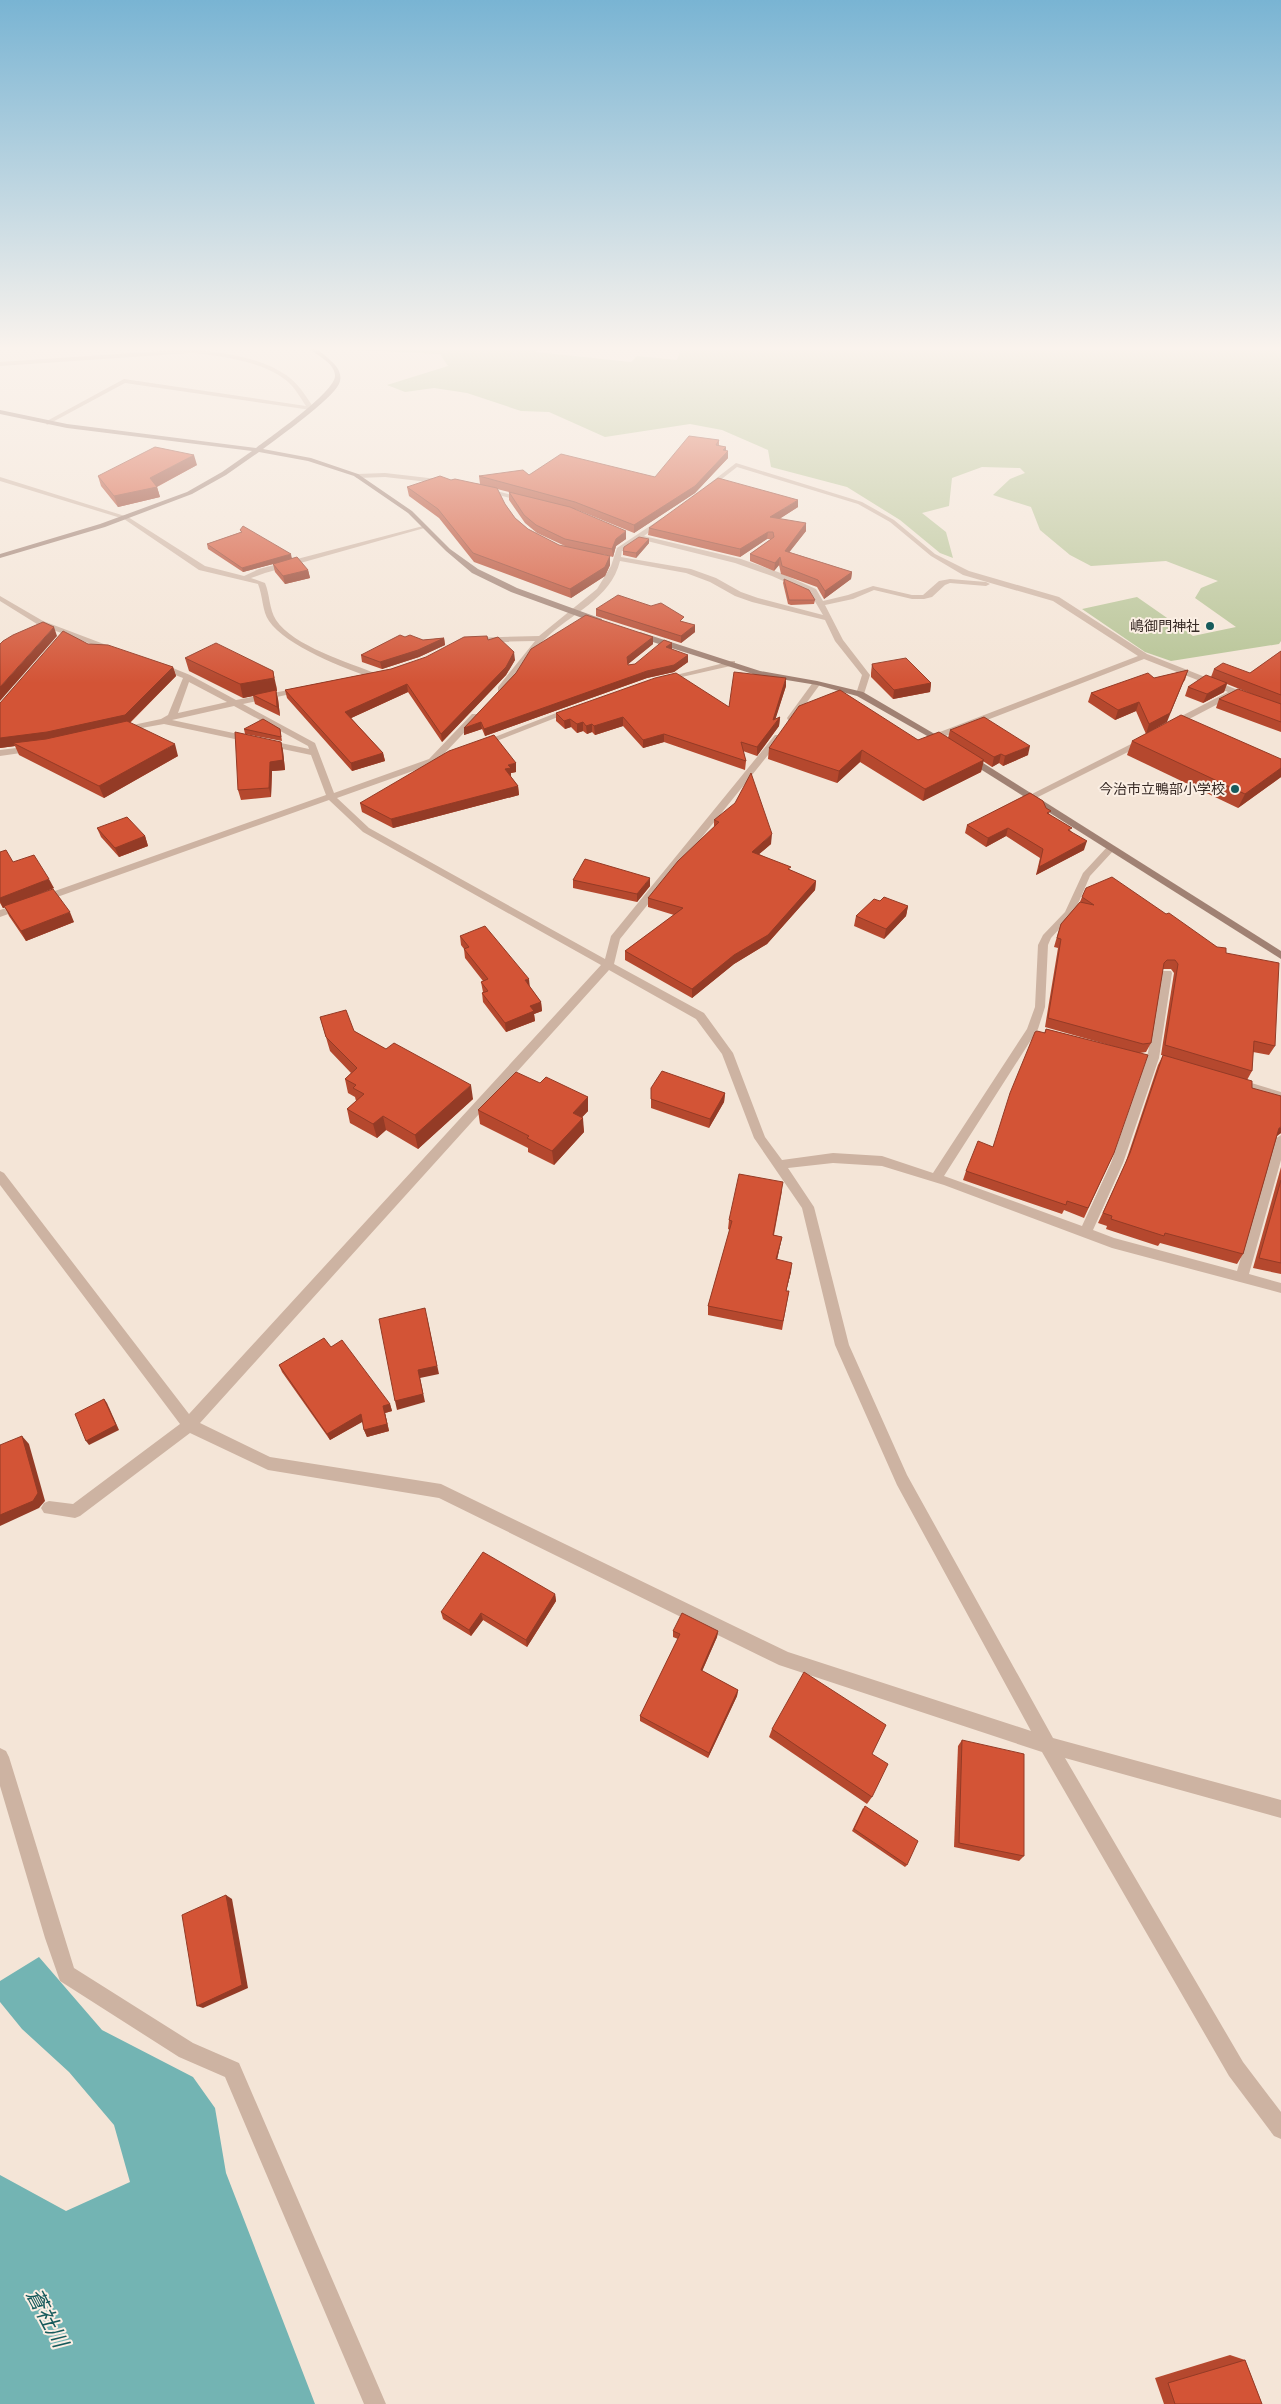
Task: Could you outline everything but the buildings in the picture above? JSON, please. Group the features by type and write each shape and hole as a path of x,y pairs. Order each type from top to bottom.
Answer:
{"street":[{"path":"0,556 126,518 197,489 245,458"},
{"path":"304,458 357,476 410,512 448,550 475,571 514,590 607,624"},
{"path":"698,496 736,465 860,503 892,521 933,556 966,573 1056,599 1144,656 1281,710"},
{"path":"357,476 385,475 457,484"},
{"path":"0,479 126,518 202,568 261,583 266,593 272,621 285,634 308,647 378,675 357,679"},
{"path":"478,488 530,501"},
{"path":"502,494 504,506"},
{"path":"492,698 512,677 518,664 541,638 605,587 618,561 619,549 668,516"},
{"path":"246,578 262,571 425,527"},
{"path":"625,535 745,560 813,591 839,641 866,675 860,694"},
{"path":"608,561 688,571 713,580 738,594 755,600 828,619"},
{"path":"821,604 850,597 873,588 924,597 942,583 950,581 980,585 1001,583"},
{"path":"0,598 20,613 65,634 122,652"},
{"path":"624,630 661,645 732,663 759,673 816,683 860,694 936,737 1281,956"},
{"path":"59,641 65,634"},
{"path":"462,641 541,638"},
{"path":"936,737 1144,656"},
{"path":"150,662 187,676 312,745 332,798 366,830 700,1016 727,1053 760,1138 808,1206 842,1345 902,1480 1048,1745 1236,2069 1281,2129"},
{"path":"651,682 732,663"},
{"path":"168,719 187,676"},
{"path":"49,1508 75,1511 189,1426 609,964 615,938 766,753 816,683"},
{"path":"117,731 234,703 310,688"},
{"path":"1031,797 1115,756 1234,692"},
{"path":"469,748 578,708"},
{"path":"432,761 479,712"},
{"path":"168,719 315,753"},
{"path":"0,753 43,747"},
{"path":"0,914 450,755"},
{"path":"936,1178 1036,1031 1040,1006 1043,946 1047,937 1069,913 1086,875 1111,848"},
{"path":"1086,1233 1117,1163 1158,1060 1167,973"},
{"path":"1139,1059 1158,1060"},
{"path":"1226,1080 1281,1096"},
{"path":"1241,1278 1281,1138"},
{"path":"778,1165 833,1158 882,1161 936,1178 1112,1243 1281,1288"},
{"path":"0,1176 189,1426 268,1463 441,1491 785,1659 1048,1745 1281,1809"},
{"path":"0,1757 54,1938 67,1974 186,2050 232,2070 375,2404"}],"green space":[{"path":"769,458 1281,458 1281,641 1279,644 1171,661 1145,652 1082,609 1137,597 1193,636 1236,627 1195,598 1201,588 1218,581 1166,561 1091,566 1070,555 1040,530 1031,507 993,495 1010,479 1025,473 1020,468 982,467 952,478 949,506 922,513 946,532 953,558 940,553 900,520 847,487 771,467"}],"water":[{"name":"蒼社川","path":"39,1957 102,2030 193,2077 215,2108 226,2173 315,2404 0,2404 0,2175 66,2211 130,2182 114,2125 69,2072 22,2029 0,2002 0,1981"}],"place":[{"name":"嶋御門神社","path":"1210,626"},
{"name":"今治市立鴨部小学校","path":"1235,789"}]}
